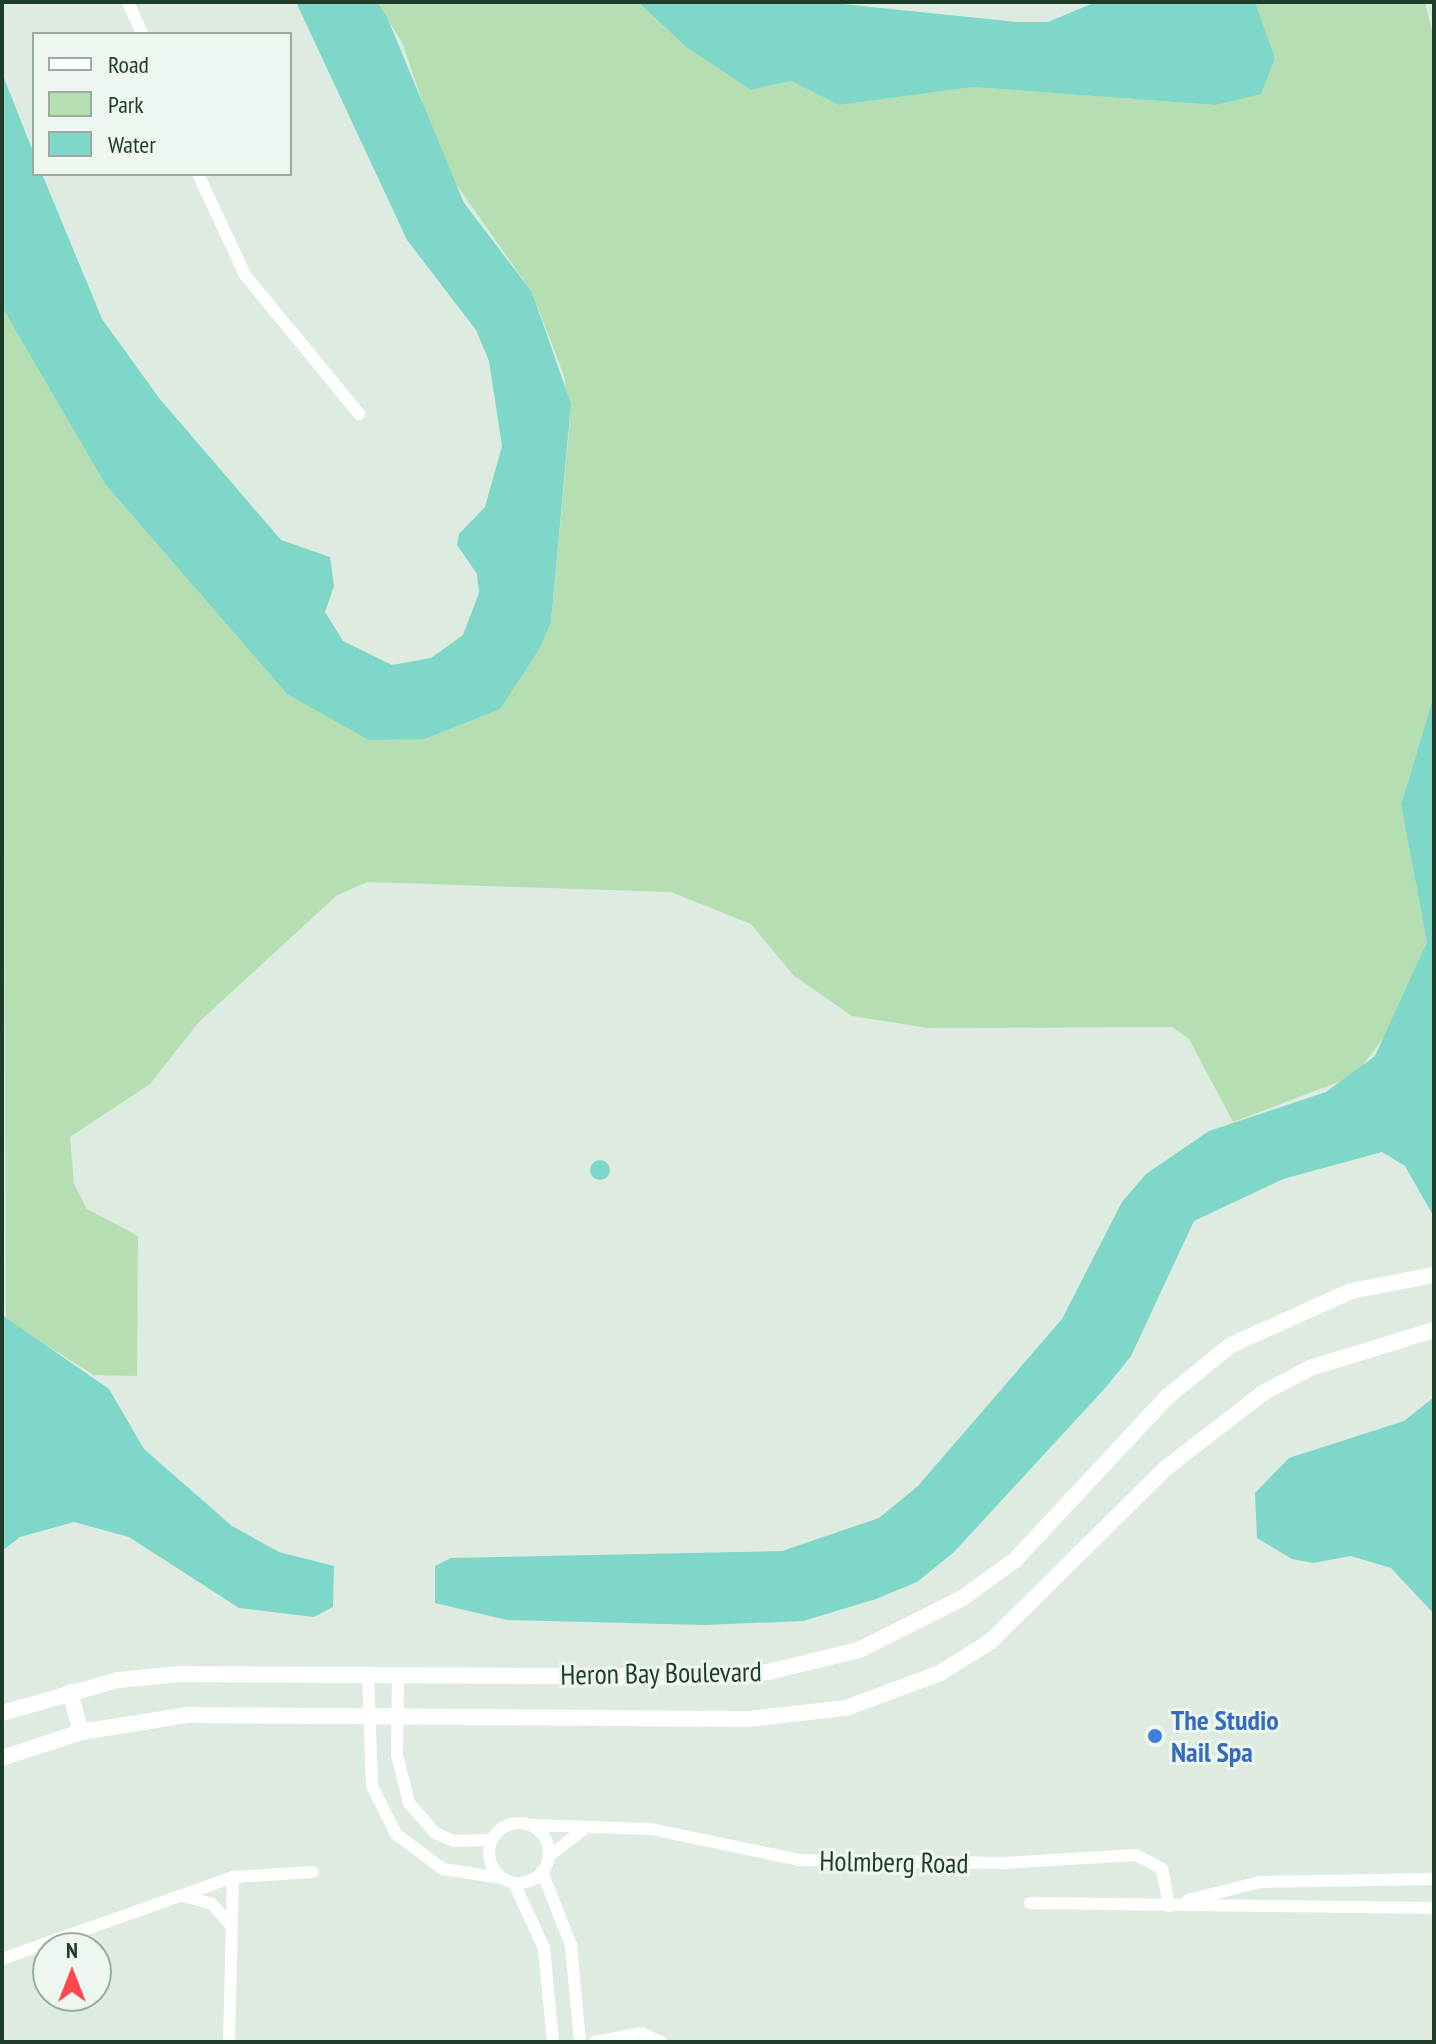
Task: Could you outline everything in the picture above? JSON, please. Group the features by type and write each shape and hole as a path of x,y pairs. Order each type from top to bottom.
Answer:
{"street":[{"path":"128,2 141,32"},
{"path":"199,176 245,275 359,414"},
{"name":"Heron Bay Boulevard","path":"2,1713 70,1692 180,1674 711,1677 768,1672 859,1650 961,1599 1015,1560 1168,1396 1231,1345 1351,1291 1434,1275"},
{"name":"Heron Bay Boulevard","path":"2,1758 81,1732 187,1715 749,1719 808,1715 892,1694 940,1673 1028,1613 1166,1468 1263,1393 1310,1368 1434,1330"},
{"path":"368,1673 372,1786 396,1834 443,1869 508,1880 542,1872"},
{"path":"398,1673 400,1783 422,1821 454,1841 491,1840 513,1823 532,1825 546,1838 549,1856"},
{"path":"70,1692 81,1732"},
{"name":"Holmberg Road","path":"532,1825 651,1829 799,1860 1005,1863 1136,1855 1162,1869 1169,1906"},
{"path":"580,2042 571,1945 542,1872 549,1856 586,1829"},
{"path":"491,1840 491,1865 508,1880 544,1948 553,2042"},
{"path":"2,1959 233,1877 313,1872"},
{"path":"229,2042 233,1877"},
{"path":"1169,1906 1260,1882 1434,1879"},
{"path":"179,1896 211,1903 231,1925"},
{"path":"1030,1903 1434,1908"},
{"path":"547,1981 575,1978"},
{"path":"595,2042 641,2033 661,2042"}],"green space":[{"path":"377,2 638,2 686,47 751,90 791,81 839,105 973,87 1215,105 1275,58 1255,2 1425,2 1434,39 1434,695 1401,805 1427,941 1393,1026 1354,1076 1233,1122 1189,1039 1172,1027 928,1028 852,1016 793,975 751,924 671,892 367,882 336,896 198,1023 150,1084 70,1137 74,1184 87,1209 138,1236 137,1376 94,1375 6,1320 2,307 105,484 287,694 425,739 499,709 551,622 570,420 564,376 532,292 444,167 403,44"}],"water":[{"path":"296,2 377,2 387,17 464,203 532,292 571,404 551,622 540,648 500,709 425,739 369,740 287,694 105,484 2,307 2,73 32,149 32,176 43,176 102,319 159,398 281,540 330,557 334,586 325,612 343,641 392,665 431,658 463,635 479,593 477,574 457,545 459,534 485,507 502,446 489,361 476,330 407,240"},
{"path":"638,2 823,2 1017,22 1048,22 1096,2 1255,2 1275,58 1261,94 1215,105 973,87 839,105 791,81 751,90 686,47"},
{"path":"1434,695 1434,1217 1405,1166 1382,1152 1283,1179 1194,1221 1131,1356 1107,1386 954,1552 917,1582 876,1599 803,1621 705,1625 507,1620 435,1603 435,1566 451,1558 782,1551 879,1518 918,1486 1062,1319 1122,1202 1146,1174 1209,1131 1326,1092 1375,1056 1427,942 1401,805"},
{"path":"600,1160 607,1163 610,1170 607,1177 600,1180 593,1177 590,1170 593,1163"},
{"path":"2,1315 109,1389 144,1449 232,1526 279,1552 334,1566 333,1607 314,1617 239,1608 129,1537 74,1522 20,1537 2,1551"},
{"path":"1434,1397 1434,1614 1391,1568 1351,1556 1313,1563 1292,1559 1257,1538 1255,1493 1289,1458 1404,1421"}],"place":[{"name":"The Studio Nail Spa","path":"1155,1736"}]}
